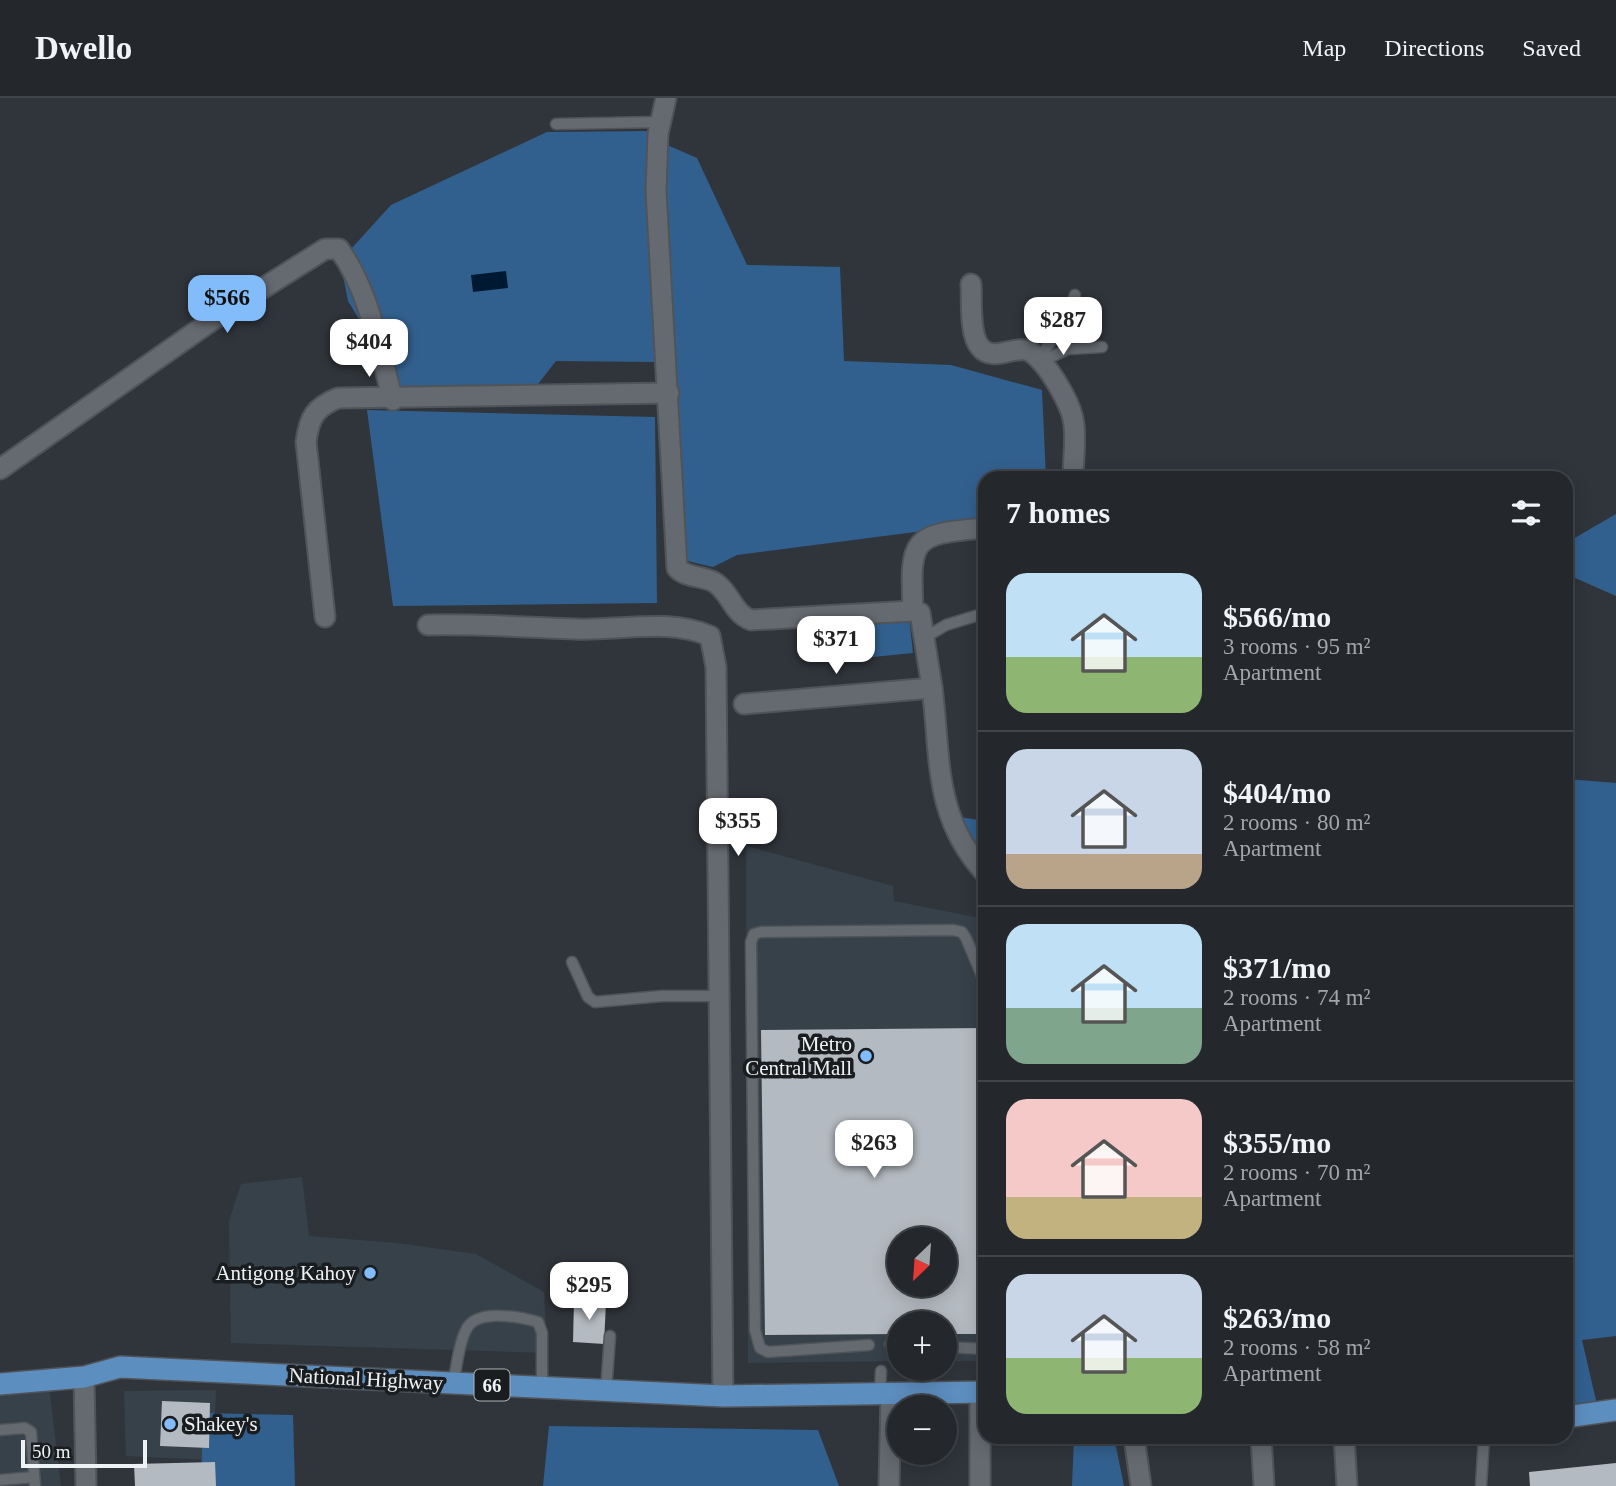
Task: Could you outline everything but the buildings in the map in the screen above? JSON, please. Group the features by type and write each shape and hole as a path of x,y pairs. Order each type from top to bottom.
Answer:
{"main road":[{"name":"National Highway","path":"0,1384 85,1377 120,1367 723,1396 884,1385 978,1392"},
{"path":"1573,1416 1616,1410"}],"street":[{"path":"666,98 660,122 658,238 669,393 674,560 682,573 719,585 744,617 751,620 913,611 920,613 932,688 939,777 958,840 978,864"},
{"path":"0,469 211,321 325,249 339,249 350,265 367,306 393,400"},
{"path":"971,284 976,339 981,349 991,354 1026,350 1040,359 1070,407 1074,422 1073,471"},
{"path":"326,617 306,442 309,421 321,405 338,398 393,400 669,393"},
{"path":"913,611 911,560 914,549 936,535 978,529"},
{"path":"428,625 493,624 577,629 664,627 697,630 710,636 716,667 723,1396"},
{"path":"744,704 932,688"},
{"path":"85,1377 86,1486"},
{"path":"884,1385 889,1486"},
{"path":"980,1486 981,1444"},
{"path":"1135,1444 1141,1486"},
{"path":"1261,1444 1264,1486"},
{"path":"1344,1444 1347,1486"}],"lane":[{"path":"556,124 660,122"},
{"path":"1040,359 1068,318 1075,295"},
{"path":"1040,359 1069,349 1102,347"},
{"path":"923,638 955,621 978,615"},
{"path":"869,1345 768,1352 760,1348 755,1330 751,942 754,934 761,932 953,930 962,932 978,966"},
{"path":"572,962 588,997 595,1002 662,996 718,996"},
{"path":"453,1384 466,1328 474,1321 486,1318 517,1316 538,1322 541,1333 542,1387"},
{"path":"606,1391 610,1336"},
{"path":"957,1348 978,1349"},
{"path":"0,1430 25,1428 31,1432 35,1482 0,1480"},
{"path":"1481,1486 1484,1444"}],"shaded area":[{"path":"648,131 655,362 556,361 538,384 402,390 348,301 340,261 391,205 547,132"},
{"path":"665,144 697,158 747,265 840,267 844,361 951,365 1042,390 1046,471 978,471 978,524 737,555 713,567 683,560 666,250"},
{"path":"506,271 508,288 473,292 471,275"},
{"path":"367,410 655,417 657,603 393,606"},
{"path":"1616,514 1616,596 1573,577 1573,539"},
{"path":"909,617 913,653 843,660 839,624"},
{"path":"1573,780 1616,783 1616,1336 1582,1340 1598,1409 1573,1412"},
{"path":"959,817 978,820 978,846"},
{"name":"Metro Central Mall","path":"746,846 893,886 894,901 978,918 978,1361 957,1361 957,1311 887,1311 887,1361 748,1363"},
{"name":"Antigong Kahoy","path":"302,1177 309,1236 397,1243 476,1254 544,1292 547,1353 231,1343 229,1221 241,1184"},
{"path":"49,1386 61,1486 0,1486 0,1389"},
{"name":"Shakey's","path":"216,1390 213,1460 126,1456 124,1391"},
{"path":"203,1413 293,1415 295,1486 201,1486"},
{"path":"549,1426 818,1430 839,1486 543,1486"},
{"path":"1074,1444 1115,1444 1124,1486 1072,1486"}],"place":[{"name":"Metro Central Mall","path":"866,1056"},
{"name":"Antigong Kahoy","path":"370,1273"},
{"name":"Shakey's","path":"170,1424"}]}
